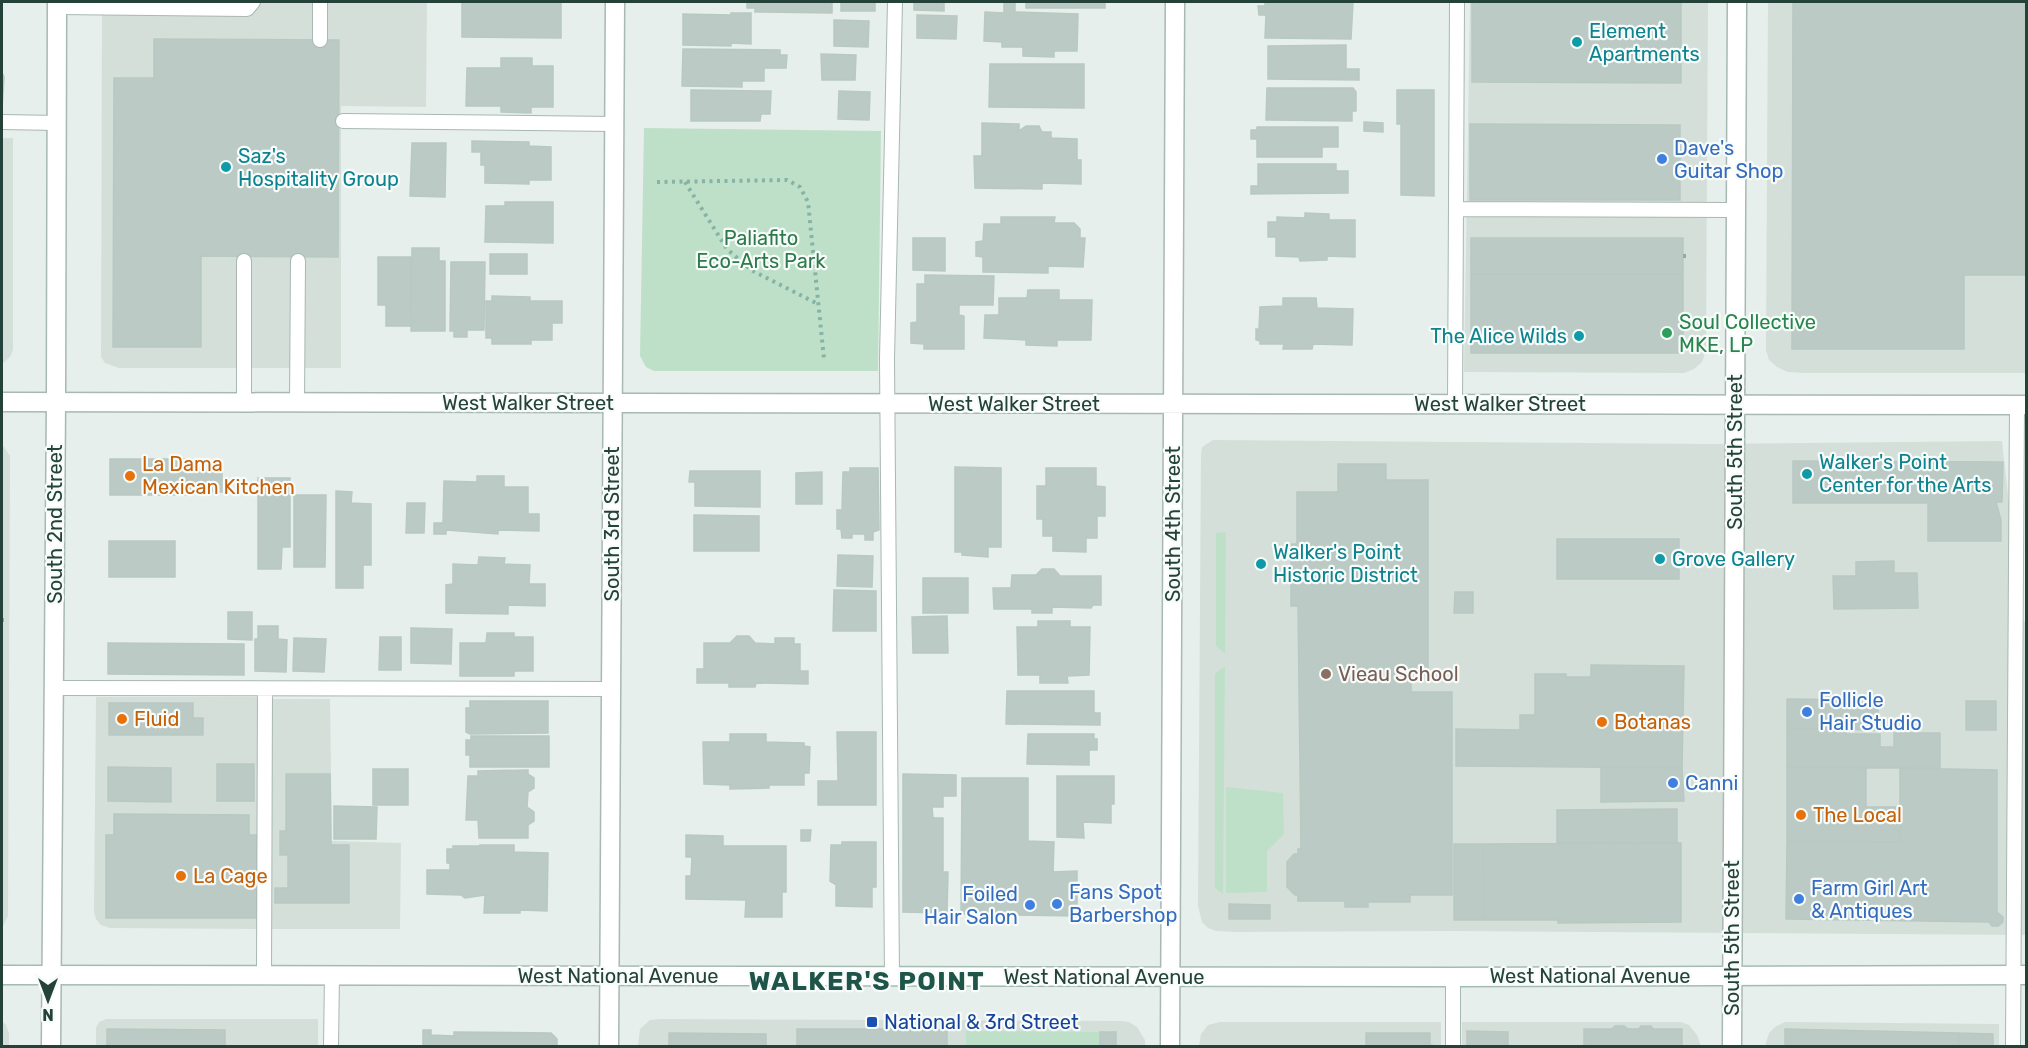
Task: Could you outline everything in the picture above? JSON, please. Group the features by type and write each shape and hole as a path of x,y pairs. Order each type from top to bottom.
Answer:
{"street":[{"name":"South 3rd Street","path":"609,1047 615,2"},
{"name":"South 4th Street","path":"1170,1047 1175,2"},
{"name":"South 5th Street","path":"1732,1047 1737,2"},
{"name":"South 2nd Street","path":"51,1047 57,4"},
{"name":"West Walker Street","path":"2,402 2022,405"},
{"name":"West National Avenue","path":"2,975 1453,977 2020,975"}],"lane":[{"path":"57,4 247,9 253,2"},
{"path":"320,2 320,40"},
{"path":"892,977 888,404 895,2"},
{"path":"1455,404 1457,2"},
{"path":"2,122 57,123"},
{"path":"343,122 615,124"},
{"path":"1456,209 1736,210"},
{"path":"244,261 244,403"},
{"path":"297,403 298,261"},
{"path":"2013,1047 2020,975 2022,405"},
{"path":"53,688 611,689"},
{"path":"264,975 265,689"},
{"path":"332,975 332,1047"},
{"path":"1453,977 1453,1047"}],"path":[{"path":"657,182 787,180 801,187 808,202 824,359"},
{"path":"685,182 728,249 735,256 751,270 819,304"}],"shaded area":[{"path":"102,2 427,2 426,107 341,106 341,368 119,368 105,363 101,357"},
{"path":"1470,2 1708,2 1706,351 1702,362 1694,369 1684,373 1464,372"},
{"path":"1768,2 2026,2 2026,373 1804,373 1788,372 1769,360 1766,350"},
{"path":"2,138 13,138 13,350 10,357 2,364"},
{"path":"1213,440 1708,444 2002,441 2022,621 2026,621 2026,935 1453,931 1237,932 1216,931 1208,928 1202,922 1198,906 1201,454 1202,447"},
{"path":"2,444 10,456 8,916 2,928"},
{"path":"96,697 258,697 257,929 110,928 101,925 96,919 94,912"},
{"path":"272,699 330,699 332,841 401,843 400,929 271,929"},
{"path":"106,1019 318,1019 318,1046 96,1046 96,1028 99,1022"},
{"path":"650,1020 1120,1021 1129,1022 1137,1027 1145,1040 1145,1046 638,1046 640,1029"},
{"path":"2,1021 9,1033 9,1046 2,1046"},
{"path":"1220,1022 1441,1022 1441,1046 1199,1046 1201,1034 1208,1025"},
{"path":"1462,1022 1681,1022 1689,1025 1697,1035 1701,1046 1462,1046"},
{"path":"1785,1022 1999,1024 1999,1046 1765,1046 1769,1033"}],"green space":[{"name":"Paliafito Eco-Arts Park","path":"644,128 881,131 878,371 654,371 646,367 640,356"},
{"path":"1226,532 1225,654 1216,646 1216,533"},
{"path":"1225,666 1223,894 1215,888 1215,674"},
{"path":"1226,787 1283,793 1284,834 1267,851 1267,892 1226,893"},
{"path":"966,1031 1100,1032 1100,1046 966,1046"}],"building":[{"path":"462,2 561,2 561,38 462,37"},
{"path":"747,2 832,2 832,13 755,12 755,8 747,8"},
{"path":"841,2 875,2 875,11 841,11"},
{"path":"914,2 944,2 944,11 914,10"},
{"path":"1004,2 1015,2 1015,12 1078,14 1077,51 1054,51 1054,57 1023,56 1023,47 1002,47 1002,42 984,41 985,12 1004,13"},
{"path":"1026,2 1105,2 1105,8 1026,8"},
{"path":"1265,2 1353,2 1351,39 1265,38 1266,15 1259,15 1258,6 1265,6"},
{"name":"Element Apartments","path":"1472,2 1681,2 1681,83 1472,82"},
{"path":"1793,2 2026,2 2026,275 1964,275 1964,349 1792,349"},
{"path":"731,13 751,13 751,44 683,45 683,14 731,15"},
{"path":"917,15 957,16 956,39 917,38"},
{"path":"834,20 869,21 868,47 834,46"},
{"name":"Saz's Hospitality Group","path":"154,39 339,40 338,257 201,256 201,347 113,347 114,78 154,78"},
{"path":"1346,45 1346,69 1359,69 1359,80 1268,79 1268,46"},
{"path":"683,49 780,50 780,55 787,55 786,68 764,68 764,81 742,81 742,87 682,86"},
{"path":"821,54 856,55 855,80 822,80"},
{"path":"501,58 532,58 532,66 553,66 553,107 531,107 531,113 501,112 501,106 466,106 467,68 501,68"},
{"path":"990,64 1084,64 1084,108 989,107"},
{"path":"2,72 4,77 2,109"},
{"path":"1267,88 1353,88 1356,92 1356,111 1352,111 1352,121 1266,120"},
{"path":"691,90 771,91 770,114 761,114 760,121 691,121"},
{"path":"1397,90 1434,90 1434,196 1401,195 1401,124 1397,124"},
{"path":"839,91 870,92 869,120 838,119"},
{"path":"1364,122 1383,123 1383,132 1364,131"},
{"path":"982,123 1019,124 1019,131 1026,126 1039,126 1042,132 1051,132 1051,138 1077,139 1077,160 1081,160 1081,184 1042,183 1042,189 975,188 974,156 982,156"},
{"path":"1470,124 1680,125 1680,200 1470,200"},
{"path":"1257,127 1338,127 1338,147 1322,147 1322,157 1257,157 1257,139 1251,139 1251,130 1257,130"},
{"path":"472,141 529,142 529,146 551,147 551,180 529,180 529,184 485,183 485,165 481,165 481,152 472,152"},
{"path":"412,143 446,143 445,197 410,196"},
{"path":"1258,164 1336,164 1336,171 1348,171 1348,193 1251,194 1251,186 1258,186"},
{"path":"505,202 553,202 553,243 485,242 486,206 505,206"},
{"path":"1305,213 1329,214 1329,220 1355,220 1355,257 1327,256 1327,260 1300,261 1299,257 1276,256 1276,237 1268,237 1268,222 1277,222 1277,217 1305,218"},
{"path":"1001,217 1055,217 1054,223 1074,223 1080,229 1080,238 1085,238 1083,267 1048,266 1048,273 983,272 983,257 976,256 976,242 983,241 984,224 1001,224"},
{"path":"913,238 945,238 945,271 913,270"},
{"path":"1471,238 1683,238 1683,274 1471,274"},
{"path":"412,248 439,248 439,261 445,261 445,331 411,331"},
{"path":"490,254 527,254 527,274 490,274"},
{"path":"378,257 411,257 411,326 386,326 386,305 378,305"},
{"path":"451,262 485,262 484,330 467,330 467,337 454,337 454,331 450,331"},
{"path":"1471,274 1683,274 1683,353 1471,353"},
{"path":"925,275 994,276 993,305 959,305 959,315 964,316 964,349 924,349 924,344 911,343 911,323 917,322 917,284 925,284"},
{"path":"1028,290 1059,290 1059,300 1092,300 1091,340 1057,340 1057,346 1026,345 1026,340 984,338 985,315 999,315 999,298 1027,298"},
{"path":"492,296 530,297 530,301 562,301 562,323 552,323 552,340 531,340 531,344 492,344 492,338 486,338 486,301 492,301"},
{"path":"1283,298 1316,298 1317,308 1353,309 1352,345 1313,344 1312,349 1283,349 1284,344 1260,344 1260,341 1256,340 1256,329 1259,329 1260,307 1283,306"},
{"path":"110,459 185,459 185,462 222,462 222,492 186,492 186,495 110,495"},
{"path":"1793,461 2003,462 2002,502 1996,502 2001,520 2001,541 1928,541 1928,503 1793,503"},
{"path":"1338,464 1386,464 1386,480 1428,480 1428,672 1411,672 1411,692 1452,692 1452,895 1410,895 1410,902 1368,902 1368,907 1345,907 1345,901 1298,901 1298,895 1287,887 1287,862 1294,854 1298,854 1298,849 1301,849 1298,606 1291,606 1291,544 1297,544 1297,492 1338,492"},
{"path":"955,467 1001,468 1001,547 988,547 988,557 962,555 962,552 955,552"},
{"path":"850,468 878,468 879,530 873,532 873,540 865,540 865,534 852,534 852,538 842,538 841,529 837,529 837,510 842,510 843,472 850,472"},
{"path":"1046,468 1096,468 1096,486 1105,487 1105,516 1097,516 1097,538 1086,538 1086,552 1053,551 1053,536 1043,536 1043,519 1037,519 1037,486 1046,486"},
{"path":"690,471 760,471 760,507 695,506 695,482 689,482"},
{"path":"822,472 822,504 796,504 796,473"},
{"path":"477,476 504,476 504,487 528,487 528,514 539,514 539,531 498,530 498,534 446,530 446,534 434,534 434,523 443,523 444,481 477,482"},
{"path":"258,478 290,478 290,547 282,547 281,569 258,569"},
{"path":"336,491 352,492 351,503 371,504 371,565 363,565 363,588 336,588"},
{"path":"294,495 326,495 325,567 294,567"},
{"path":"407,503 425,503 424,533 406,533"},
{"path":"694,515 759,516 759,551 694,551"},
{"path":"1557,539 1679,539 1679,579 1557,579"},
{"path":"109,541 175,541 175,577 109,577"},
{"path":"838,555 873,556 872,587 837,586"},
{"path":"479,557 505,558 504,564 530,565 529,584 545,584 545,606 508,605 508,614 446,613 446,585 453,584 453,564 478,565"},
{"path":"1894,561 1894,573 1917,573 1918,608 1834,609 1833,576 1856,576 1856,562"},
{"path":"1042,569 1054,569 1060,576 1101,576 1101,605 1093,605 1091,608 1052,607 1052,613 1032,613 1032,609 994,609 993,588 1011,588 1012,575 1036,575"},
{"path":"923,578 968,578 968,613 923,613"},
{"path":"834,590 876,591 876,631 833,631"},
{"path":"1455,592 1473,592 1473,613 1454,613"},
{"path":"228,612 252,612 252,640 228,639"},
{"path":"947,616 948,653 913,653 912,617"},
{"path":"1038,621 1070,621 1070,627 1090,627 1089,675 1067,676 1068,683 1040,683 1040,675 1018,675 1017,627 1038,627"},
{"path":"258,626 278,626 278,639 287,640 286,672 255,671 255,639 258,639"},
{"path":"411,628 452,629 451,664 411,663"},
{"path":"487,633 514,633 514,637 533,637 533,671 514,671 514,676 460,676 460,643 486,643"},
{"path":"737,636 749,636 755,643 775,644 775,638 794,638 794,644 800,644 800,671 808,671 808,684 756,683 755,687 729,687 729,683 697,683 697,669 704,669 704,643 730,643"},
{"path":"380,637 401,637 401,670 379,670"},
{"path":"294,638 326,639 324,672 293,671"},
{"path":"108,643 244,644 244,675 108,674"},
{"name":"Botanas","path":"1591,665 1684,666 1682,768 1456,766 1456,729 1520,730 1520,715 1535,715 1535,674 1591,677"},
{"path":"1007,691 1094,691 1094,713 1100,713 1100,725 1006,724"},
{"path":"1787,699 1878,700 1878,730 1787,728"},
{"path":"470,701 548,701 548,733 470,734 466,732 466,708 470,708"},
{"path":"1966,701 1996,701 1996,730 1966,730"},
{"path":"109,703 193,703 193,718 203,718 203,735 109,735"},
{"path":"1787,728 1846,729 1846,734 1880,734 1880,747 1894,747 1894,733 1940,733 1940,768 1787,767"},
{"path":"837,732 876,732 876,805 818,805 818,781 838,781"},
{"path":"730,734 766,734 766,742 804,743 804,746 810,747 809,773 804,773 804,785 769,785 769,788 730,789 730,785 704,784 703,742 730,742"},
{"path":"1028,734 1094,734 1094,739 1097,739 1097,750 1089,750 1089,765 1027,764"},
{"path":"471,736 549,736 549,767 470,767 470,755 466,755 466,740 471,740"},
{"path":"217,764 254,764 254,801 217,801"},
{"path":"108,767 171,768 171,802 108,801"},
{"path":"1601,767 1682,768 1684,801 1601,802"},
{"path":"1787,767 1866,768 1866,807 1901,807 1900,842 1787,841"},
{"path":"1900,768 1997,770 1997,912 2003,917 2003,922 1998,926 1992,926 1989,922 1786,919 1787,841 1900,842"},
{"path":"373,769 408,769 408,805 373,805"},
{"path":"528,770 528,774 534,778 534,788 528,792 527,807 534,812 534,821 528,825 528,838 479,838 478,820 466,820 468,776 478,776 478,771"},
{"path":"286,774 330,774 331,845 349,845 349,903 275,903 275,888 288,888 288,855 280,855 280,831 286,831"},
{"path":"903,774 956,775 956,796 943,796 943,807 932,807 933,818 943,818 943,872 948,872 947,913 903,912"},
{"path":"1057,776 1114,776 1111,823 1083,822 1084,838 1057,837"},
{"path":"962,778 1028,778 1028,841 1054,842 1053,872 1077,871 1077,916 961,914"},
{"path":"334,806 377,807 376,839 334,839"},
{"path":"1677,809 1677,843 1557,843 1557,810"},
{"name":"La Cage","path":"114,814 249,815 249,835 257,835 257,918 106,918 106,835 114,835"},
{"path":"801,830 811,830 810,841 801,841"},
{"path":"686,835 723,836 723,846 786,846 786,892 782,892 782,917 745,917 746,900 686,899 686,876 691,876 692,857 686,857"},
{"path":"842,842 876,842 876,887 872,887 872,907 836,906 836,885 830,881 831,845 842,845"},
{"path":"1681,843 1681,922 1558,923 1558,920 1484,920 1483,844"},
{"path":"1454,844 1483,844 1484,920 1454,920"},
{"path":"514,845 514,852 548,853 547,911 520,910 520,913 484,913 485,895 465,898 461,895 427,894 427,870 450,870 450,863 447,863 447,849 453,849 453,846"},
{"path":"1229,904 1270,905 1270,919 1229,919"},
{"path":"1615,1026 1624,1026 1628,1029 1651,1026 1653,1029 1682,1029 1682,1046 1584,1046 1584,1029 1612,1029"},
{"path":"107,1029 225,1030 225,1046 107,1046"},
{"path":"797,1029 947,1029 947,1046 797,1046"},
{"path":"1785,1029 1959,1033 1959,1046 1785,1046"},
{"path":"423,1030 431,1030 431,1035 454,1036 454,1032 551,1033 557,1039 557,1046 423,1046"},
{"path":"1467,1031 1508,1032 1508,1046 1467,1046"},
{"path":"1100,1032 1116,1032 1116,1046 1100,1046"},
{"path":"669,1033 766,1034 766,1046 669,1046"},
{"path":"1366,1033 1430,1033 1430,1045 1437,1046 1366,1046"},
{"path":"1959,1033 1993,1034 1993,1046 1959,1046"}],"place":[{"name":"Element Apartments","path":"1577,42"},
{"name":"Dave's Guitar Shop","path":"1662,159"},
{"name":"Saz's Hospitality Group","path":"226,167"},
{"name":"Soul Collective MKE, LP","path":"1667,333"},
{"name":"The Alice Wilds","path":"1579,336"},
{"name":"Walker's Point Center for the Arts","path":"1807,474"},
{"name":"La Dama Mexican Kitchen","path":"130,476"},
{"name":"Grove Gallery","path":"1660,559"},
{"name":"Walker's Point Historic District","path":"1261,564"},
{"name":"Vieau School","path":"1326,674"},
{"name":"Follicle Hair Studio","path":"1807,712"},
{"name":"Fluid","path":"122,719"},
{"name":"Botanas","path":"1602,722"},
{"name":"Canni","path":"1673,783"},
{"name":"The Local","path":"1801,815"},
{"name":"La Cage","path":"181,876"},
{"name":"Farm Girl Art & Antiques","path":"1799,899"},
{"name":"Fans Spot Barbershop","path":"1057,904"},
{"name":"Foiled Hair Salon","path":"1030,905"},
{"name":"National & 3rd Street","path":"872,1022"}],"district":[{"name":"WALKER'S POINT","path":"867,981"}]}
